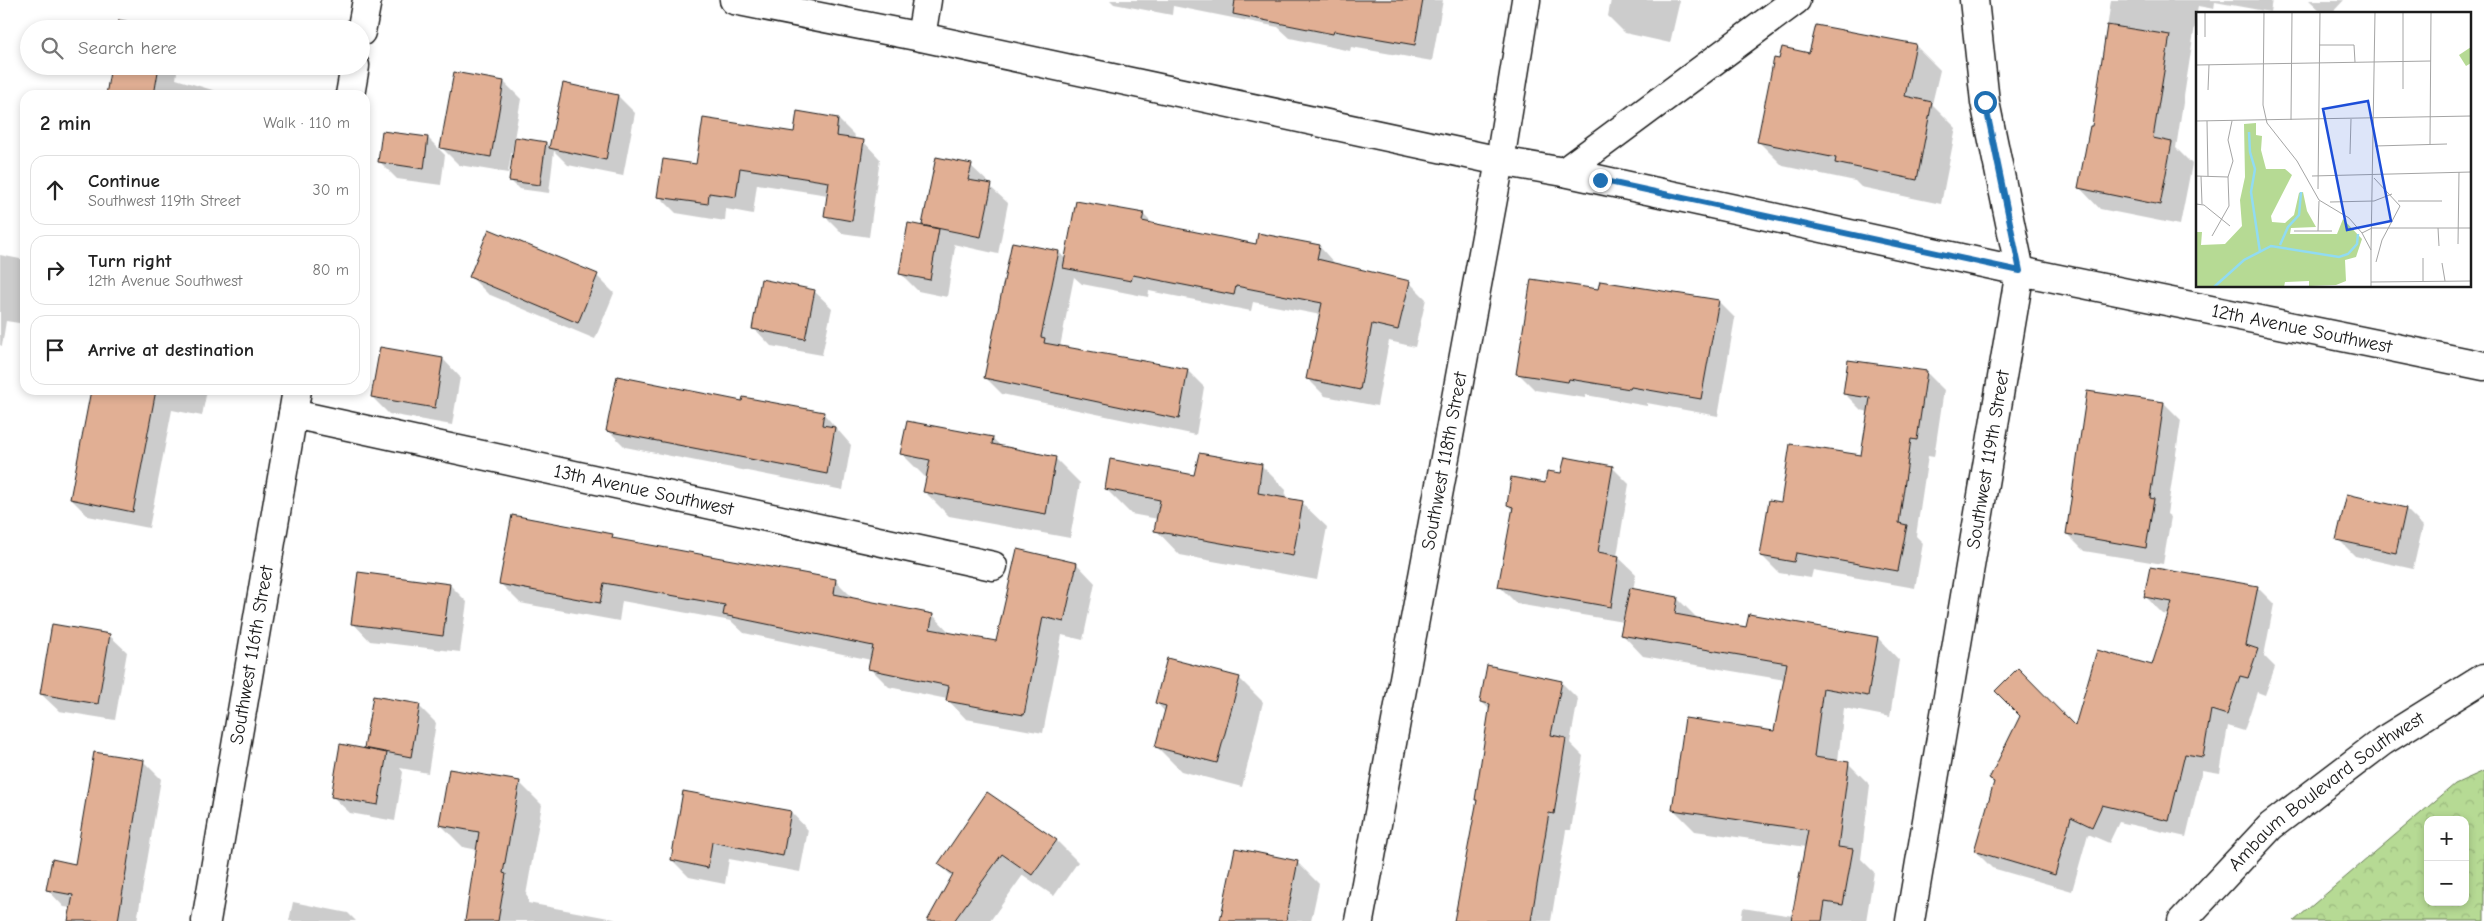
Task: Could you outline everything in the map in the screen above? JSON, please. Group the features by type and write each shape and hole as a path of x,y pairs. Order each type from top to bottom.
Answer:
{"street":[{"path":"363,20 367,0"},
{"name":"12th Avenue Southwest","path":"734,0 921,37 1500,161 1564,172 2020,271 2484,366"},
{"path":"921,37 927,0"},
{"name":"Southwest 118th Street","path":"1359,921 1500,161 1526,0"},
{"path":"1564,172 1796,0"},
{"name":"Southwest 119th Street","path":"1910,921 2020,271 1985,102 1974,0"},
{"path":"351,90 353,75"},
{"name":"13th Avenue Southwest","path":"295,402 993,566"},
{"name":"Southwest 116th Street","path":"206,921 295,402"},
{"name":"Ambaum Boulevard Southwest","path":"2182,921 2271,826 2383,740 2484,678"}],"green space":[{"path":"2484,771 2484,921 2294,921 2455,784"}],"building":[{"path":"1235,0 1423,0 1415,45 1334,31 1333,34 1233,14"},
{"path":"1816,25 1916,44 1905,96 1932,102 1917,180 1835,163 1836,158 1757,142 1774,58 1779,59 1782,47 1809,53"},
{"path":"2107,25 2170,35 2153,138 2172,142 2160,205 2078,188 2090,126 2092,126"},
{"path":"454,72 504,81 491,157 440,148"},
{"path":"109,75 157,75 155,90 107,90"},
{"path":"563,83 618,95 606,160 549,148"},
{"path":"797,111 838,118 836,136 864,140 852,221 824,216 829,182 740,168 736,197 709,193 708,204 657,197 663,159 696,164 703,118 794,132"},
{"path":"382,131 428,137 424,169 378,162"},
{"path":"515,137 546,142 540,185 509,181"},
{"path":"936,157 972,164 968,180 992,184 981,237 922,225"},
{"path":"1076,201 1144,213 1142,221 1256,244 1258,233 1320,245 1317,259 1410,281 1398,330 1372,324 1360,390 1306,379 1322,303 1236,286 1234,295 1133,275 1131,281 1063,268"},
{"path":"908,223 939,229 930,280 899,274"},
{"path":"489,229 598,274 578,323 469,277"},
{"path":"1012,242 1059,251 1041,337 1045,338 1044,343 1188,369 1179,419 984,378"},
{"path":"761,279 815,290 805,339 752,329"},
{"path":"1531,279 1598,289 1600,281 1719,300 1701,399 1631,387 1630,389 1569,379 1568,382 1516,374"},
{"path":"380,347 443,358 435,408 371,397"},
{"path":"1848,360 1927,371 1917,440 1911,439 1899,523 1907,525 1898,571 1796,553 1794,562 1760,556 1769,500 1781,502 1790,444 1861,455 1870,398 1843,394"},
{"path":"617,376 742,401 743,397 824,412 822,425 835,427 827,474 606,431"},
{"path":"2087,391 2164,402 2150,498 2154,499 2146,548 2066,534"},
{"path":"90,395 155,395 133,512 70,499"},
{"path":"907,421 993,437 992,444 1056,457 1046,514 923,492 930,460 900,454"},
{"path":"1199,453 1262,464 1258,493 1303,501 1293,556 1154,531 1160,500 1105,489 1110,459 1194,475"},
{"path":"1565,457 1613,466 1598,552 1619,556 1611,607 1498,587 1513,507 1507,505 1511,477 1545,483 1547,471 1561,473"},
{"path":"2347,494 2406,508 2396,553 2336,540"},
{"path":"512,515 613,534 612,538 836,579 834,594 933,614 930,629 996,641 1017,549 1077,563 1064,622 1043,617 1024,715 946,701 949,686 868,669 873,646 723,615 725,605 604,583 600,603 499,584"},
{"path":"2150,567 2258,586 2246,645 2258,649 2248,678 2240,676 2227,715 2211,710 2203,757 2185,754 2169,821 2102,805 2092,827 2071,817 2055,875 1974,851 1994,782 1989,779 2020,716 1995,691 2018,668 2075,726 2097,650 2152,665 2172,602 2144,597"},
{"path":"358,572 450,584 443,636 351,624"},
{"path":"1630,588 1678,597 1675,614 1746,627 1749,614 1878,637 1868,696 1823,688 1814,757 1849,762 1838,847 1853,849 1843,905 1825,902 1822,921 1791,921 1808,830 1672,810 1685,718 1774,731 1787,663 1620,635"},
{"path":"52,624 110,634 98,704 40,694"},
{"path":"1167,658 1240,677 1217,763 1155,747 1166,706 1155,703"},
{"path":"1487,665 1562,681 1551,735 1566,738 1554,814 1549,813 1531,921 1454,921 1477,800 1475,800 1490,704 1480,702"},
{"path":"373,696 420,704 411,757 364,748"},
{"path":"340,744 387,753 378,805 331,797"},
{"path":"94,752 144,760 118,921 68,921 73,895 46,890 52,859 75,864"},
{"path":"449,769 520,781 503,873 506,874 498,921 465,921 479,832 439,825"},
{"path":"683,791 791,811 783,856 712,842 708,868 671,860"},
{"path":"987,792 1057,840 1032,875 1002,854 954,921 927,921 953,874 938,864"},
{"path":"1235,848 1298,861 1286,921 1220,921"}],"route":[{"path":"1600,180 2020,271 1985,102"}]}
